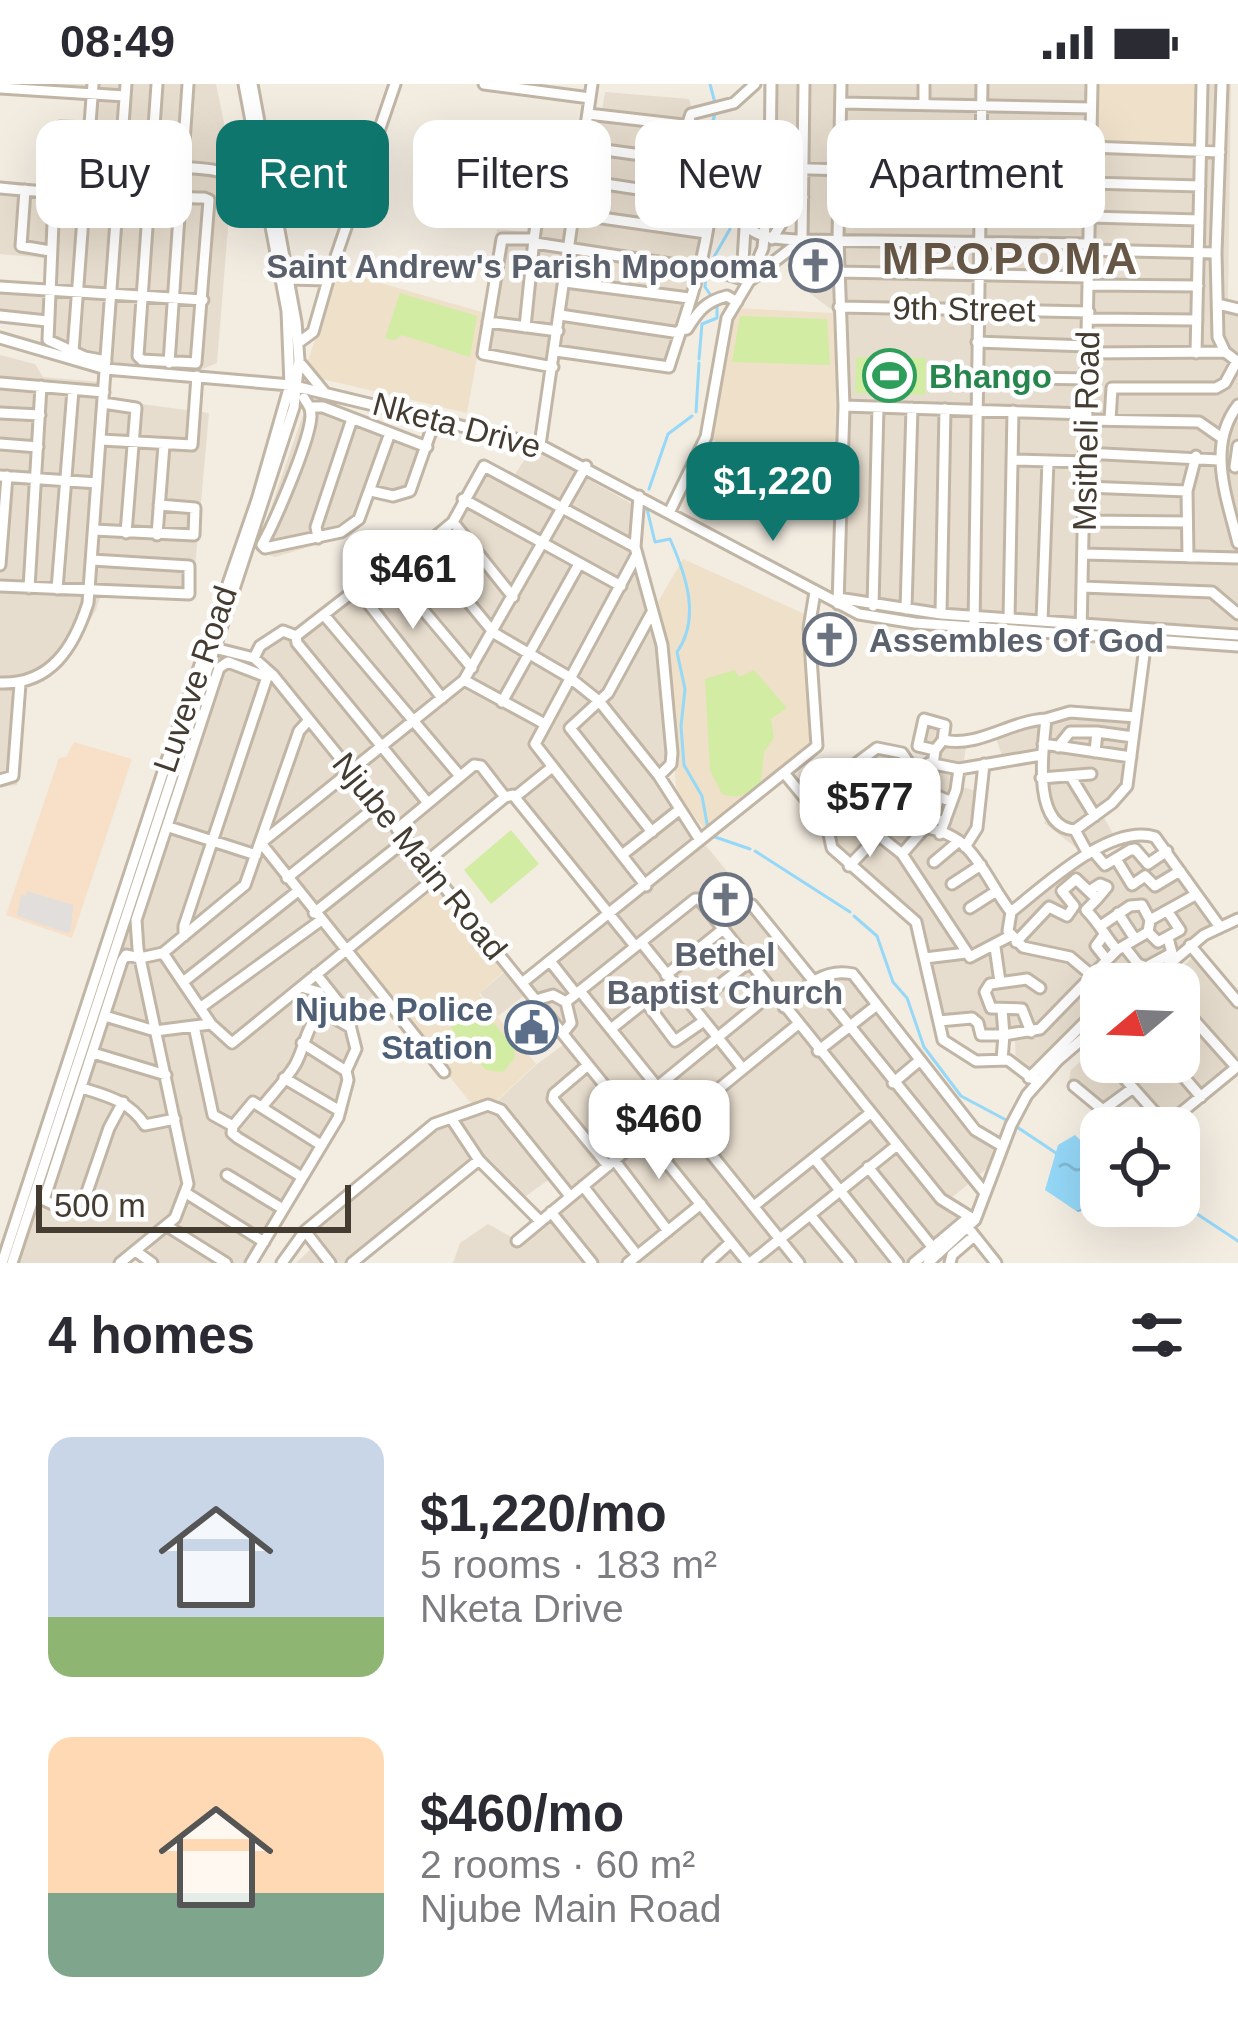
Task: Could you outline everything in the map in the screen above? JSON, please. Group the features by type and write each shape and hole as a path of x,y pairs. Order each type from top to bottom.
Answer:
{"street":[{"path":"155,120 157,84"},
{"path":"186,120 188,84"},
{"name":"Luveve Road","path":"248,84 253,120"},
{"name":"Luveve Road","path":"2,1263 211,647 246,557 294,386 298,343 248,84"},
{"path":"298,343 313,332 395,84"},
{"path":"484,84 590,98"},
{"path":"587,120 592,84"},
{"path":"689,120 691,113 734,104 755,84"},
{"path":"771,120 772,84"},
{"path":"803,197 804,84"},
{"path":"840,120 841,84"},
{"path":"924,84 924,104"},
{"path":"981,120 982,84"},
{"name":"Msitheli Road","path":"1091,120 1092,84"},
{"path":"1196,353 1202,84"},
{"path":"1110,420 1112,388 1216,388 1225,383 1237,362 1218,337 1222,84"},
{"path":"0,88 125,90 123,120"},
{"path":"90,120 92,90"},
{"path":"841,103 1091,108"},
{"path":"588,114 642,120"},
{"path":"1105,146 1220,152"},
{"path":"804,169 827,170"},
{"path":"1105,180 1219,182"},
{"path":"0,188 36,190"},
{"path":"25,190 21,247 50,251"},
{"path":"147,228 139,358 194,364 210,203 192,198"},
{"path":"1105,215 1217,225"},
{"path":"611,219 706,233"},
{"path":"52,228 49,343 106,365"},
{"path":"73,352 84,228"},
{"path":"0,683 20,684 40,676 68,651 90,591 116,228"},
{"path":"169,363 179,228"},
{"name":"Luveve Road","path":"271,228 296,357"},
{"path":"525,327 537,228"},
{"path":"540,445 572,228"},
{"path":"556,351 669,368 708,228"},
{"path":"745,280 745,228 768,238 802,240 979,241 1216,253"},
{"path":"768,228 768,238"},
{"path":"669,513 706,437 727,318 777,228"},
{"path":"802,228 802,240"},
{"path":"838,228 844,406 838,601 974,621 1009,619 1081,629 1238,635"},
{"path":"974,621 979,228"},
{"name":"Msitheli Road","path":"1081,629 1089,228"},
{"path":"554,368 484,356 502,239 698,266 745,280"},
{"path":"745,280 802,240"},
{"path":"838,272 1198,286"},
{"path":"288,279 328,280"},
{"path":"565,282 689,298"},
{"path":"0,287 203,300"},
{"path":"560,315 680,332 714,299 727,296 737,302"},
{"path":"1218,304 1238,309"},
{"name":"9th Street","path":"839,307 977,308 1197,320"},
{"path":"0,316 47,321"},
{"path":"488,322 558,331"},
{"name":"Nketa Drive","path":"0,338 106,365 265,380 540,445 815,592 886,620 974,621 1238,646"},
{"path":"976,343 1225,352"},
{"path":"296,357 326,393 289,408 265,380 296,357"},
{"path":"101,440 194,443 196,376"},
{"path":"976,377 1087,379"},
{"path":"0,383 73,390 135,406 126,533"},
{"path":"29,587 41,386"},
{"path":"57,589 73,390"},
{"path":"307,402 427,447"},
{"path":"246,557 262,545 297,462 311,416 307,402"},
{"path":"1238,405 1222,438 1220,463 1238,543"},
{"path":"844,406 1203,423 1222,438"},
{"path":"873,606 878,407"},
{"name":"Luveve Road","path":"12,1263 289,408"},
{"path":"907,609 912,408"},
{"path":"941,614 945,410"},
{"path":"1009,619 1013,411"},
{"path":"0,413 40,415"},
{"path":"371,490 393,496 410,491 436,417"},
{"path":"318,538 316,527 352,419"},
{"path":"262,545 269,549 341,532 359,519 390,433"},
{"path":"0,444 38,447"},
{"path":"157,535 164,445"},
{"path":"1013,460 1196,456 1237,468 1238,446"},
{"path":"1188,557 1186,491 1196,456"},
{"path":"1042,621 1048,460"},
{"path":"423,547 453,522 484,466 636,552"},
{"path":"261,842 464,680 586,466"},
{"path":"0,565 3,476 97,483"},
{"path":"1085,487 1186,491"},
{"path":"639,496 636,552 662,645 672,753 671,764 659,776"},
{"path":"464,499 620,586"},
{"path":"94,530 194,535 195,508 159,505"},
{"path":"1084,521 1187,522"},
{"path":"453,522 513,597"},
{"path":"296,636 416,543 494,633 569,677 599,701 659,776 700,840"},
{"path":"636,552 535,744 646,886"},
{"path":"1083,554 1238,558"},
{"path":"0,586 182,596 189,591 188,566 92,560"},
{"path":"502,702 579,564"},
{"path":"387,567 472,668"},
{"path":"1082,587 1212,592 1238,614"},
{"path":"357,589 442,698"},
{"path":"522,983 819,743 809,628 815,592"},
{"path":"651,614 599,701 571,725 571,731 652,832"},
{"path":"324,615 460,776"},
{"path":"254,658 260,646 283,631 296,636"},
{"path":"296,636 428,803"},
{"path":"1046,719 1041,778 1055,820 1063,828 1076,830 1123,793 1146,639"},
{"name":"Njube Main Road","path":"211,647 254,658 309,720 749,1263"},
{"path":"120,1263 167,1226 186,1193 188,1175 135,926 221,666 228,662 270,676 184,936"},
{"path":"464,680 543,724"},
{"path":"0,780 13,776 20,684"},
{"path":"925,786 931,781 939,745 965,745 999,730 1070,712 1136,717"},
{"path":"67,1211 44,1200 124,957 163,953 245,884 299,730 309,720"},
{"path":"1058,746 1070,732 1133,737"},
{"path":"1095,752 1097,732"},
{"path":"906,826 916,775 934,763 959,769 1058,746 1130,757"},
{"path":"826,826 834,779 877,748 902,753 938,799"},
{"path":"934,862 977,828 984,764"},
{"path":"397,829 479,765 608,916 669,978 743,1070"},
{"path":"425,862 551,768"},
{"path":"940,833 959,769"},
{"path":"785,774 826,826 835,854 916,922 944,1040 976,1061 1011,1062 1033,1080"},
{"path":"1041,778 1091,774"},
{"path":"1071,777 1096,816"},
{"path":"877,787 869,823 877,837 902,854 966,953"},
{"path":"830,793 871,806"},
{"path":"938,799 981,796"},
{"path":"938,799 934,818 945,821"},
{"path":"287,878 379,804"},
{"path":"622,855 679,809"},
{"path":"826,826 869,823 940,833 962,844 981,865 1011,912"},
{"path":"169,827 256,855"},
{"path":"902,854 923,830"},
{"path":"1076,830 1090,853 1105,865 1135,849 1148,864"},
{"path":"1013,939 1007,923 1011,912 1090,853 1114,839 1141,833 1155,837 1167,851 1220,927"},
{"path":"849,866 877,837"},
{"path":"200,1008 406,840"},
{"path":"261,842 444,1072"},
{"path":"1136,906 1124,895 1144,876 1148,864 1167,851"},
{"path":"1116,859 1132,885"},
{"path":"952,884 981,865"},
{"path":"1144,876 1155,886 1180,872"},
{"path":"163,953 211,1024 232,1043 436,877"},
{"path":"925,958 966,953 975,957 1013,939 1049,907 1067,916 1074,906 1062,891 1075,879 1093,895 1086,910 1125,945 1137,963"},
{"path":"183,982 298,892"},
{"path":"970,908 995,892"},
{"path":"1157,920 1180,930 1158,942 1157,920 1154,901 1118,913 1096,946 1106,963 1157,920 1195,895"},
{"path":"566,1003 696,898 943,1202 972,1225 997,1263"},
{"path":"752,905 985,1192"},
{"path":"916,922 938,905"},
{"path":"1118,913 1125,945"},
{"path":"1172,963 1190,945 1238,919"},
{"path":"611,1029 722,930"},
{"path":"1154,963 1172,952 1168,938"},
{"path":"1013,939 1070,957 1080,965"},
{"path":"1190,945 1238,1002"},
{"path":"995,946 1007,1008 1002,1060"},
{"path":"550,961 611,1029 800,1263"},
{"path":"692,1006 748,963"},
{"path":"784,1007 813,981 849,972 974,1130 1002,1147"},
{"path":"251,1263 340,1111 346,1071 356,1049 347,1013 316,974"},
{"path":"1031,1032 1022,1010 989,1007 985,992 990,984 1005,981 1029,980 1040,988"},
{"path":"300,987 320,992 329,1015 350,1027"},
{"path":"630,1118 772,993"},
{"path":"939,1021 976,1019 981,1035 1031,1032 1080,993"},
{"path":"536,1000 554,995 566,1003 571,1023 563,1033"},
{"path":"644,1001 675,1041 704,1021"},
{"path":"1065,1003 1080,1022"},
{"path":"818,1051 877,1006"},
{"path":"262,1107 295,1065 318,1014 347,1013"},
{"path":"104,1016 155,1031 211,1024"},
{"path":"682,1118 797,1025"},
{"path":"194,1026 214,1115 233,1126"},
{"path":"1129,1083 1166,1125 1202,1097 1237,1066 1200,1026"},
{"path":"950,1263 972,1225 1033,1080 1080,1034"},
{"path":"302,1043 346,1071"},
{"path":"93,1053 166,1076"},
{"path":"893,1083 919,1061"},
{"path":"588,1065 553,1099 668,1231"},
{"path":"284,1078 340,1111"},
{"path":"1190,1083 1202,1097"},
{"path":"1074,1086 1103,1110 1133,1088"},
{"path":"82,1088 123,1102 145,1125 175,1119"},
{"path":"87,1192 123,1102"},
{"path":"302,1177 238,1138 233,1126 249,1104 262,1107 321,1145"},
{"path":"281,1263 305,1231 434,1124 496,1106 570,1196"},
{"path":"754,1206 869,1114"},
{"path":"451,1118 479,1160 540,1221"},
{"path":"517,1241 645,1136"},
{"path":"749,1263 896,1146"},
{"path":"814,1158 898,1263"},
{"path":"352,1263 479,1160"},
{"path":"868,1167 936,1251"},
{"path":"227,1175 283,1208"},
{"path":"583,1186 632,1259 700,1204"},
{"path":"186,1193 264,1242"},
{"path":"551,1212 586,1261"},
{"path":"811,1216 850,1263"},
{"path":"914,1263 972,1225"},
{"path":"167,1226 226,1263"},
{"path":"305,1231 330,1263"},
{"path":"708,1263 731,1242"},
{"path":"928,1263 936,1251"},
{"path":"136,1252 152,1263"}],"shaded area":[{"path":"0,84 216,84 223,120 216,120 216,228 228,228 217,363 200,370 99,365 41,342 41,324 0,319 0,281 44,284 47,258 0,254 0,188 36,190 36,228 192,228 192,120 91,120 93,95"},
{"path":"763,84 1231,84 1228,301 1238,309 1238,641 864,610 832,594 837,346 832,310 800,286 797,228 803,228 803,120 764,120"},
{"path":"1100,84 1198,84 1196,148 1105,147 1105,120 1099,120"},
{"path":"605,92 689,99 696,120 635,120 635,228 712,228 672,371 561,355 558,370 479,358 497,229 611,228 611,120 580,120 581,111 602,111"},
{"path":"339,271 485,313 467,413 314,377 306,366"},
{"path":"734,308 832,313 837,346 833,504 708,437"},
{"path":"0,355 35,364 43,377 111,383 111,400 209,413 192,601 101,594 61,668 24,686 17,785 0,787"},
{"path":"306,406 430,446 418,489 403,498 373,496 365,515 339,538 275,557 256,551"},
{"path":"532,448 641,509 637,544 664,637 671,758 664,776 702,841 812,974 850,968 975,1124 996,1138 989,1167 949,1200 966,1220 915,1263 453,1263 460,1243 488,1224 517,1240 562,1198 551,1178 515,1204 478,1165 356,1263 296,1263 313,1247 305,1228 431,1121 492,1106 570,1040 530,991 498,1016 480,993 509,968 520,982 601,915 513,795 425,862 435,876 377,992 352,1013 363,1046 352,1068 346,1115 250,1263 150,1263 151,1246 127,1263 15,1263 219,657 242,662 245,653 281,623 296,628 445,526 481,459 514,476"},
{"path":"683,559 807,615 818,741 708,833 677,795 658,602"},
{"path":"1068,709 1140,715 1128,789 1102,814 1116,839 1098,850 1106,861 1136,845 1147,856 1159,847 1214,925 1162,963 1080,963 1080,1033 1026,1083 1016,1072 1015,1039 977,1039 973,1023 936,1024 912,923 829,855 819,826 827,782 875,744 900,749 927,783 929,751 915,746 918,716 947,718 945,737 967,740 960,786 985,794 969,845 1012,907 1082,852 1044,823 1050,816 1036,762 1005,765 993,729"},
{"path":"74,742 132,759 72,938 6,915 59,758 66,757"},
{"path":"436,878 508,967 479,994 536,1064 493,1104 475,1108 349,952"},
{"path":"27,891 73,905 71,931 17,916 21,895 26,896"},
{"path":"1198,952 1238,997 1238,1070 1195,1107 1144,1107 1132,1095 1117,1107 1092,1107 1068,1085 1071,1070 1080,1062 1080,1083 1200,1083 1200,963 1186,963"}],"green space":[{"path":"400,293 477,316 470,357 402,335 395,340 385,338"},
{"path":"740,316 827,319 830,365 732,362"},
{"name":"Bhango","path":"856,357 926,358 925,395 855,393"},
{"path":"735,670 739,677 754,670 787,708 771,719 774,738 764,752 761,782 739,796 722,794 710,770 705,679"},
{"path":"511,830 539,864 491,904 464,870"},
{"path":"479,1005 515,1049 514,1059 503,1072 486,1070 452,1031 451,1020 459,1011"}],"water":[{"path":"1075,1135 1080,1140 1080,1211 1045,1190 1058,1145"}],"waterway":[{"path":"710,84 715,103"},
{"path":"713,120 716,110"},
{"path":"710,264 730,228"},
{"path":"706,272 705,287 712,297"},
{"path":"699,359 702,324 717,318 717,305"},
{"path":"696,412 699,363"},
{"path":"649,489 668,434 692,416"},
{"path":"647,509 655,542 670,539 689,596 688,625 677,652 685,689 684,765 702,796 708,829"},
{"path":"712,836 750,849"},
{"path":"755,851 850,912"},
{"path":"854,916 877,936 924,1047 961,1096 1008,1121"},
{"path":"1014,1125 1056,1153"},
{"path":"1200,1216 1238,1241"}],"place":[{"name":"Saint Andrew's Parish Mpopoma","path":"816,266"},
{"name":"Bhango","path":"890,376"},
{"name":"Assembles Of God","path":"830,640"},
{"name":"Bethel Baptist Church","path":"725,900"},
{"name":"Njube Police Station","path":"532,1028"}],"district":[{"name":"MPOPOMA","path":"1011,258"}]}
